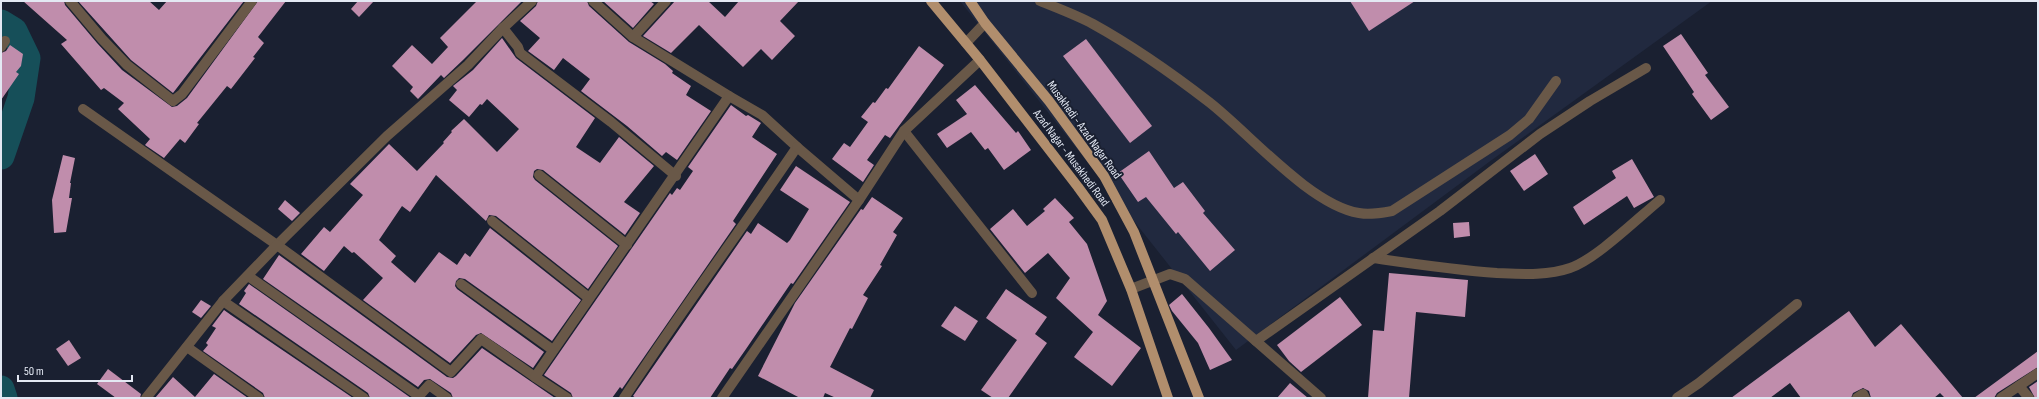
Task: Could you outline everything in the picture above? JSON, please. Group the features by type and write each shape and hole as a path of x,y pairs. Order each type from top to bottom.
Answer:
{"main road":[{"name":"Azad Nagar - Musakhedi Road","path":"931,1 980,60 1102,220 1131,289 1168,398"},
{"name":"Musakhedi - Azad Nagar Road","path":"970,1 985,23 1049,100 1104,176 1134,232 1199,398"}],"street":[{"path":"70,1 102,39 127,64 173,101 182,94 252,1"},
{"path":"146,398 223,301 277,245 387,136 468,65 503,28 532,1"},
{"path":"593,1 633,37 762,115 859,200"},
{"path":"633,37 666,1"},
{"path":"1040,1 1092,23 1134,50 1209,103 1315,193 1338,206 1359,213 1392,211 1510,135 1529,119 1556,81"},
{"path":"966,43 985,23"},
{"path":"503,28 518,47 520,53 611,122 676,176"},
{"path":"722,398 859,200 904,131 980,60"},
{"path":"1256,341 1440,211 1540,134 1590,101 1646,68"},
{"path":"535,377 588,298 628,245 676,176 729,96"},
{"path":"83,109 277,245 451,372 481,339 567,398"},
{"path":"904,131 1032,293"},
{"path":"624,398 658,346 734,240 797,147"},
{"path":"539,175 628,245"},
{"path":"1373,258 1455,270 1529,275 1553,272 1571,268 1592,256 1660,200"},
{"path":"492,221 588,298"},
{"path":"1131,289 1170,274 1185,279 1321,398"},
{"path":"248,276 417,397 429,384 447,398"},
{"path":"461,284 553,350"},
{"path":"223,301 364,398"},
{"path":"1677,398 1699,383 1797,304"},
{"path":"187,347 259,398"},
{"path":"2001,398 2038,373"},
{"path":"2019,386 2029,398"},
{"path":"1857,398 1863,394 1866,398"}],"shaded area":[{"path":"960,1 1712,1 1489,162 1236,350"}],"building":[{"path":"23,1 64,1 65,5 122,70 172,107 177,106 187,98 258,1 286,1 258,37 264,43 253,57 255,58 231,89 227,86 197,123 199,124 185,143 180,139 164,158 145,145 150,139 118,109 124,103 104,88 101,90 61,44 67,40"},
{"path":"78,1 149,1 159,10 167,1 244,1 173,93 131,60"},
{"path":"358,1 374,1 359,17 351,9"},
{"path":"477,1 522,1 444,78 441,75 418,99 410,91 413,87 392,66 412,45 432,64 448,47 440,38"},
{"path":"538,1 587,1 589,6 629,42 665,64 673,71 672,73 691,86 686,95 711,111 677,160 666,152 662,156 627,126 581,91 590,79 563,58 554,70 528,51 540,38 520,21 536,6"},
{"path":"603,1 650,1 654,4 633,28"},
{"path":"675,1 708,1 725,17 739,1 799,1 780,21 795,36 772,60 761,49 743,67 699,25 671,53 643,36"},
{"path":"1350,1 1415,1 1369,31"},
{"path":"1681,34 1708,73 1705,75 1729,107 1711,120 1692,94 1694,92 1663,46"},
{"path":"502,38 516,58 595,118 576,147 600,163 619,137 654,166 624,202 640,213 625,235 543,170 537,169 534,171 533,177 535,180 618,246 588,289 496,216 489,215 486,221 436,175 410,212 402,206 379,240 396,256 391,262 415,283 439,252 457,265 465,253 470,257 490,228 581,300 552,341 465,279 459,278 456,281 455,286 457,289 544,352 533,368 481,333 476,335 450,363 363,300 383,278 354,252 352,253 344,246 324,271 301,254 324,227 330,232 363,195 350,184 389,144 417,171 444,143 443,142 452,132 451,131 464,119 497,152 519,129 487,99 482,105 480,104 469,117 449,100 457,90 453,86 473,70"},
{"path":"1086,39 1152,126 1130,143 1063,56"},
{"path":"10,45 23,54 21,66 16,72 19,74 1,100 1,53 6,51"},
{"path":"919,46 944,65 890,138 885,135 867,160 874,165 863,182 832,159 844,143 850,147 868,122 861,117 873,102 875,103 886,88 888,89"},
{"path":"975,85 1016,133 1018,131 1031,150 1004,170 988,148 985,150 971,132 947,148 937,134 967,114 956,100"},
{"path":"731,105 746,116 748,115 761,123 752,137 777,154 733,221 736,224 622,389 620,387 612,398 573,398 571,393 544,375 670,193 672,195 677,188 680,190 693,171 688,167"},
{"path":"1149,151 1174,188 1183,182 1205,211 1203,213 1235,250 1210,271 1178,232 1176,234 1146,197 1138,202 1118,173"},
{"path":"1535,154 1548,174 1524,191 1510,171"},
{"path":"63,155 75,158 70,183 69,198 72,198 66,232 54,233 52,200"},
{"path":"1632,159 1654,197 1634,208 1627,196 1584,225 1573,207 1616,178 1612,171"},
{"path":"796,166 850,202 793,284 791,283 732,369 730,368 710,398 636,398 633,396 747,231 751,234 758,223 787,243 790,240 809,209 780,190"},
{"path":"872,197 903,218 893,232 897,235 880,265 882,266 863,295 868,298 852,329 850,328 830,367 874,390 870,398 836,398 825,393 823,398 800,398 758,376 795,303 861,209 863,210"},
{"path":"1055,198 1074,218 1069,222 1087,244 1107,301 1098,315 1141,348 1112,386 1074,357 1093,332 1056,298 1070,278 1048,253 1025,273 990,229 1013,209 1027,226 1045,211 1043,209"},
{"path":"285,200 300,213 292,221 278,209"},
{"path":"1469,222 1470,236 1454,238 1453,223"},
{"path":"279,255 447,377 453,378 456,376 482,348 555,398 453,398 451,393 430,379 424,380 418,387 263,279"},
{"path":"1389,273 1468,280 1465,317 1416,312 1409,398 1368,398 1373,330 1384,331"},
{"path":"249,284 411,398 370,398 368,393 239,304 246,293 244,291"},
{"path":"1006,289 1047,317 1035,334 1047,343 1008,398 993,398 981,390 1017,340 986,318"},
{"path":"1182,294 1232,360 1210,370 1198,343 1172,311 1169,305"},
{"path":"1340,297 1362,325 1301,372 1289,361 1277,345"},
{"path":"201,300 211,306 201,318 192,312"},
{"path":"955,306 978,321 965,341 941,326"},
{"path":"224,310 353,398 265,398 263,393 203,351 208,345 206,343 216,328 212,326"},
{"path":"1849,311 1875,347 1901,324 1963,398 1945,398 1940,393 1934,398 1871,398 1869,391 1863,388 1853,393 1851,398 1801,398 1790,383 1770,398 1731,398"},
{"path":"69,340 81,358 68,366 56,349"},
{"path":"2038,351 2038,367 1997,393 1994,398 1974,398"},
{"path":"108,369 141,394 140,398 116,398 97,384"},
{"path":"214,374 248,398 155,398 173,377 195,397"},
{"path":"2038,381 2038,398 2035,398 2029,387"},
{"path":"1290,383 1308,398 1277,398"}],"waterway":[{"path":"1,23 14,31 27,58 21,98 1,156"},
{"path":"1,389 4,398"}]}
